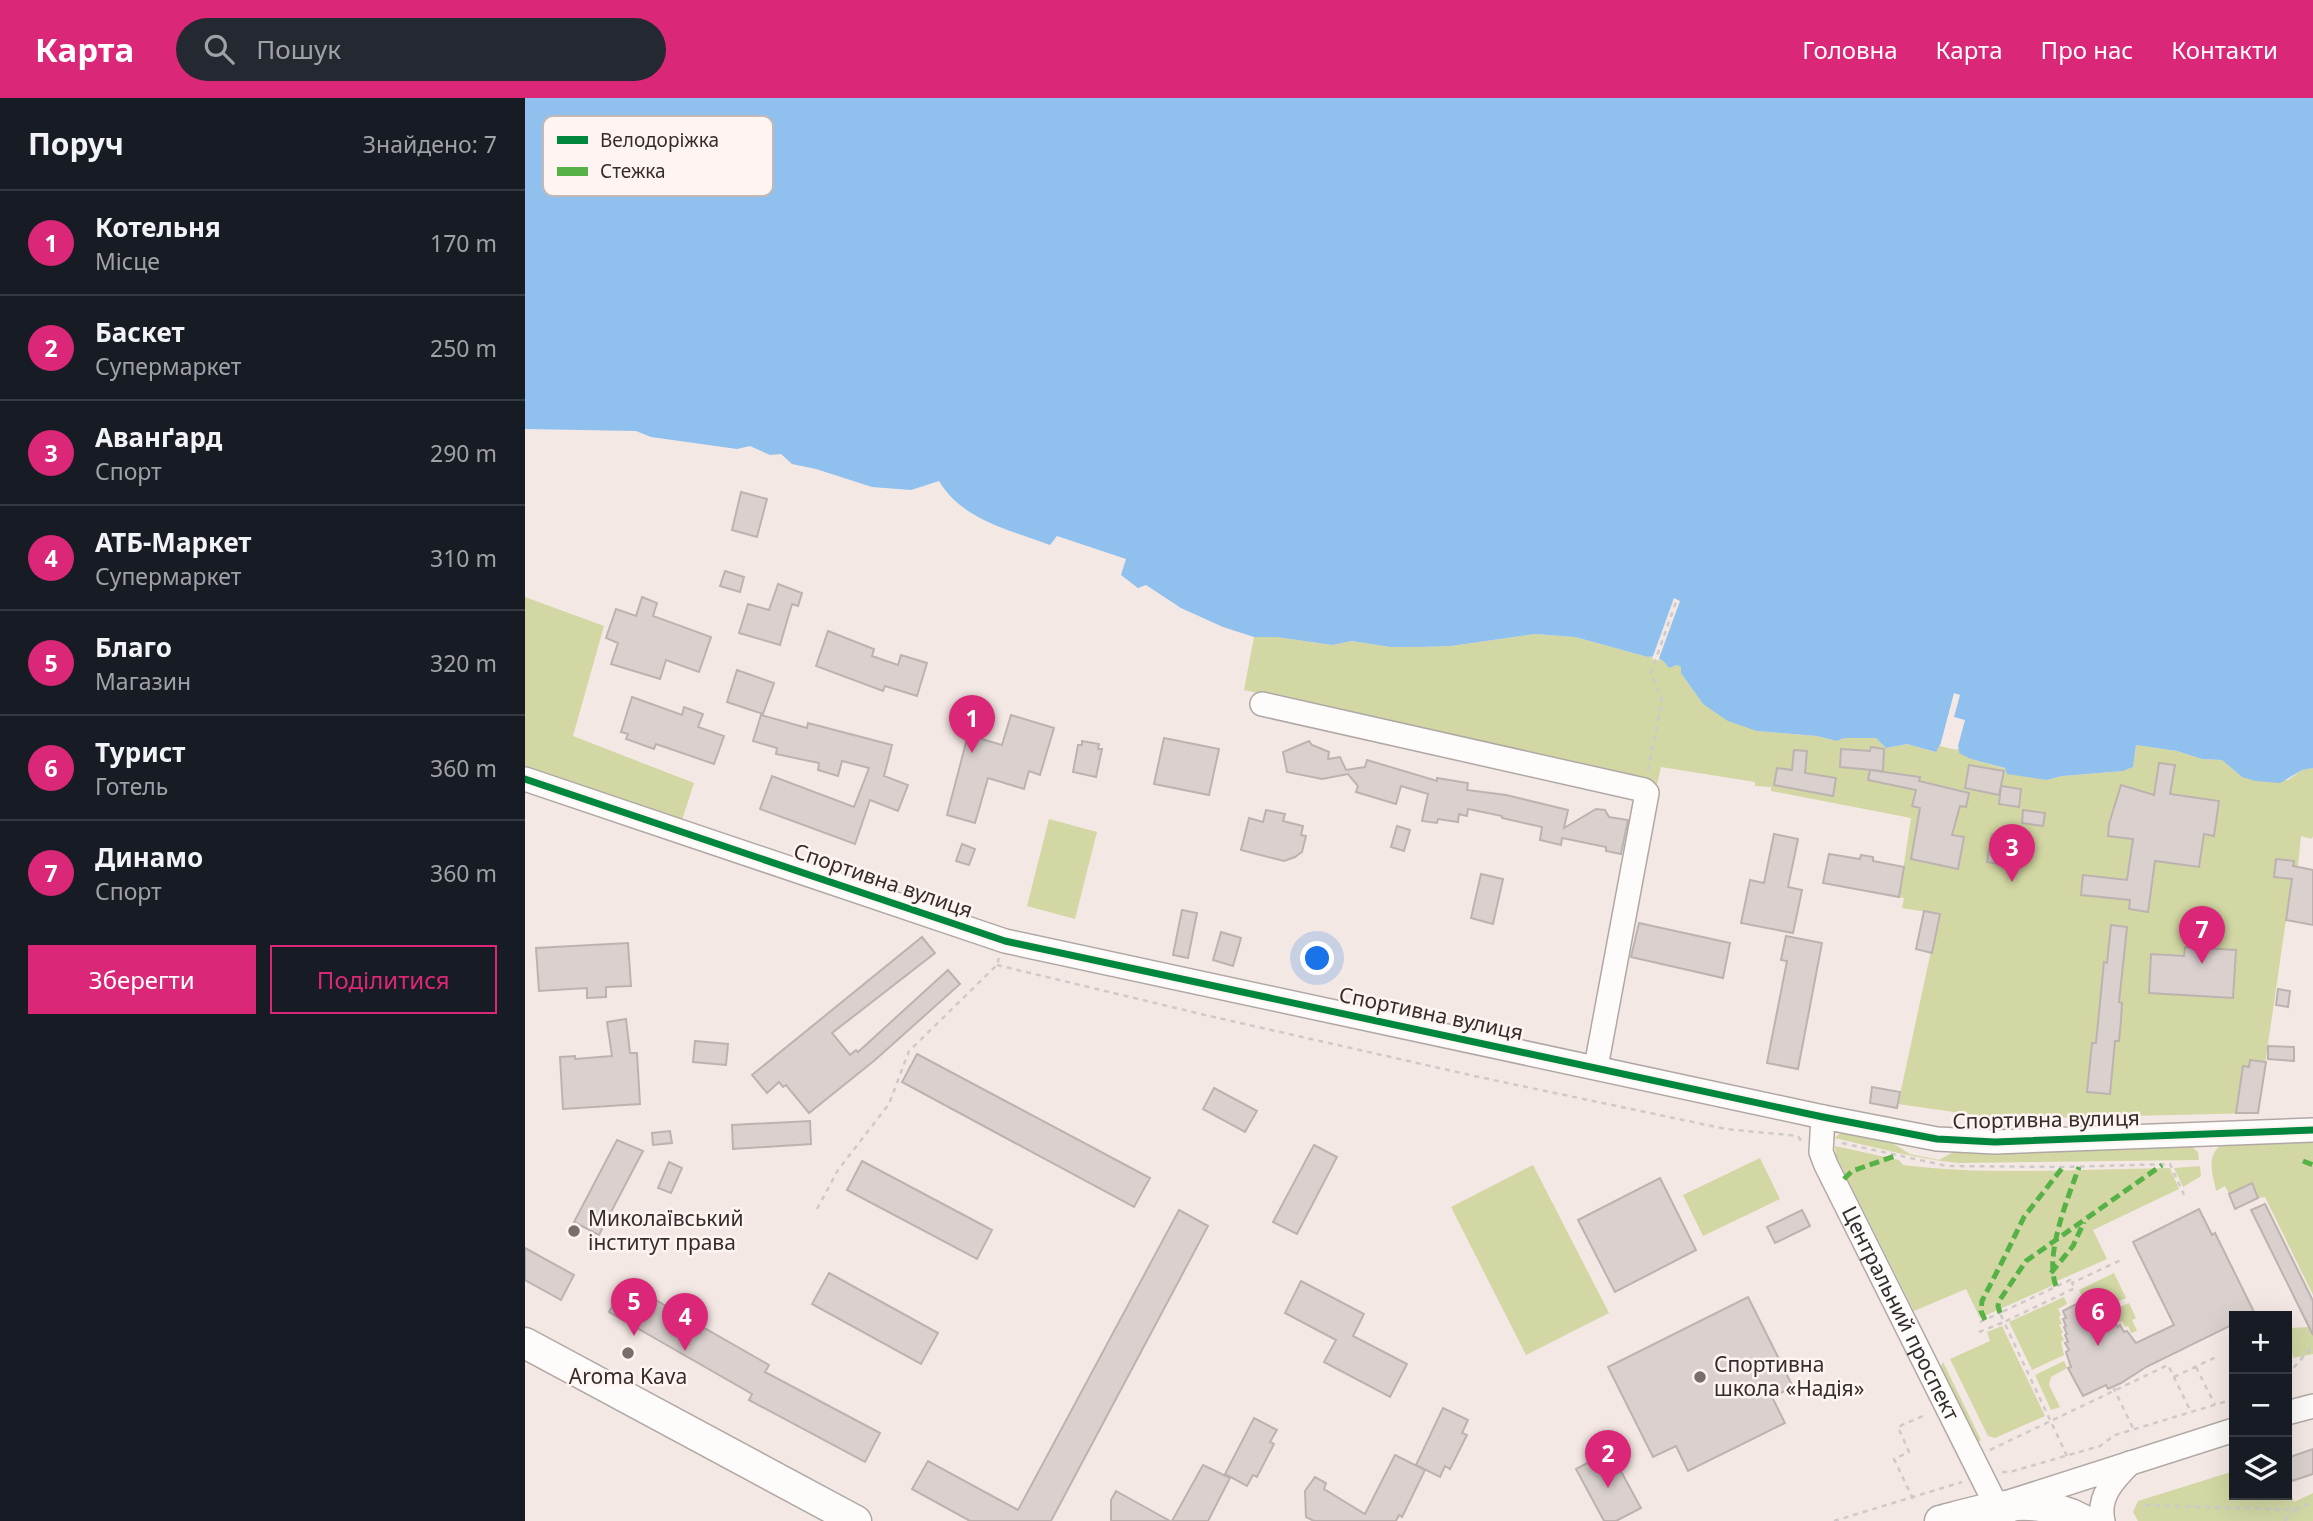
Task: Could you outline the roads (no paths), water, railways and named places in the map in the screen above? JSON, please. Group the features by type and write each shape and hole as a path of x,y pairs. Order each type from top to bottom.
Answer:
{"main road":[{"path":"525,1343 856,1521"},
{"path":"1940,1521 2000,1513 2025,1504 2064,1510 2085,1521"}],"street":[{"path":"1262,704 1644,790 1647,793 1596,1067"},
{"name":"Спортивна вулиця","path":"525,779 1006,941 1823,1117 1937,1139 1995,1142 2313,1130"},
{"name":"Центральний проспект","path":"1823,1117 1821,1152 1826,1165 2000,1513"},
{"path":"2292,1412 2313,1406"},
{"path":"2000,1513 2130,1463 2229,1432"},
{"path":"2103,1521 2102,1504 2106,1492 2130,1463"}],"water":[{"path":"525,98 2313,98 2313,768 2302,770 2280,783 2256,781 2242,777 2222,760 2202,759 2177,751 2136,745 2133,767 2123,771 2062,776 2047,780 2007,774 2005,768 1959,753 1959,747 1940,744 1936,752 1907,744 1886,748 1876,738 1844,738 1837,741 1817,736 1757,731 1728,721 1703,704 1681,673 1681,667 1677,665 1669,668 1657,657 1648,657 1575,637 1535,634 1451,646 1390,647 1352,641 1332,645 1277,637 1254,637 1223,627 1181,608 1146,585 1138,588 1121,575 1126,559 1057,536 1050,545 988,522 960,505 939,481 911,490 872,487 792,464 781,454 770,455 750,446 737,449 651,437 636,431 525,429"}],"place":[{"name":"Котельня","path":"972,753"},
{"name":"Аванґард","path":"2012,882"},
{"name":"Динамо","path":"2202,964"},
{"name":"Миколаївський інститут права","path":"574,1231"},
{"name":"Благо","path":"634,1336"},
{"name":"Турист","path":"2098,1346"},
{"name":"АТБ-Маркет","path":"685,1351"},
{"name":"Aroma Kava","path":"628,1353"},
{"name":"Спортивна школа «Надія»","path":"1700,1377"},
{"name":"Баскет","path":"1608,1488"}]}
